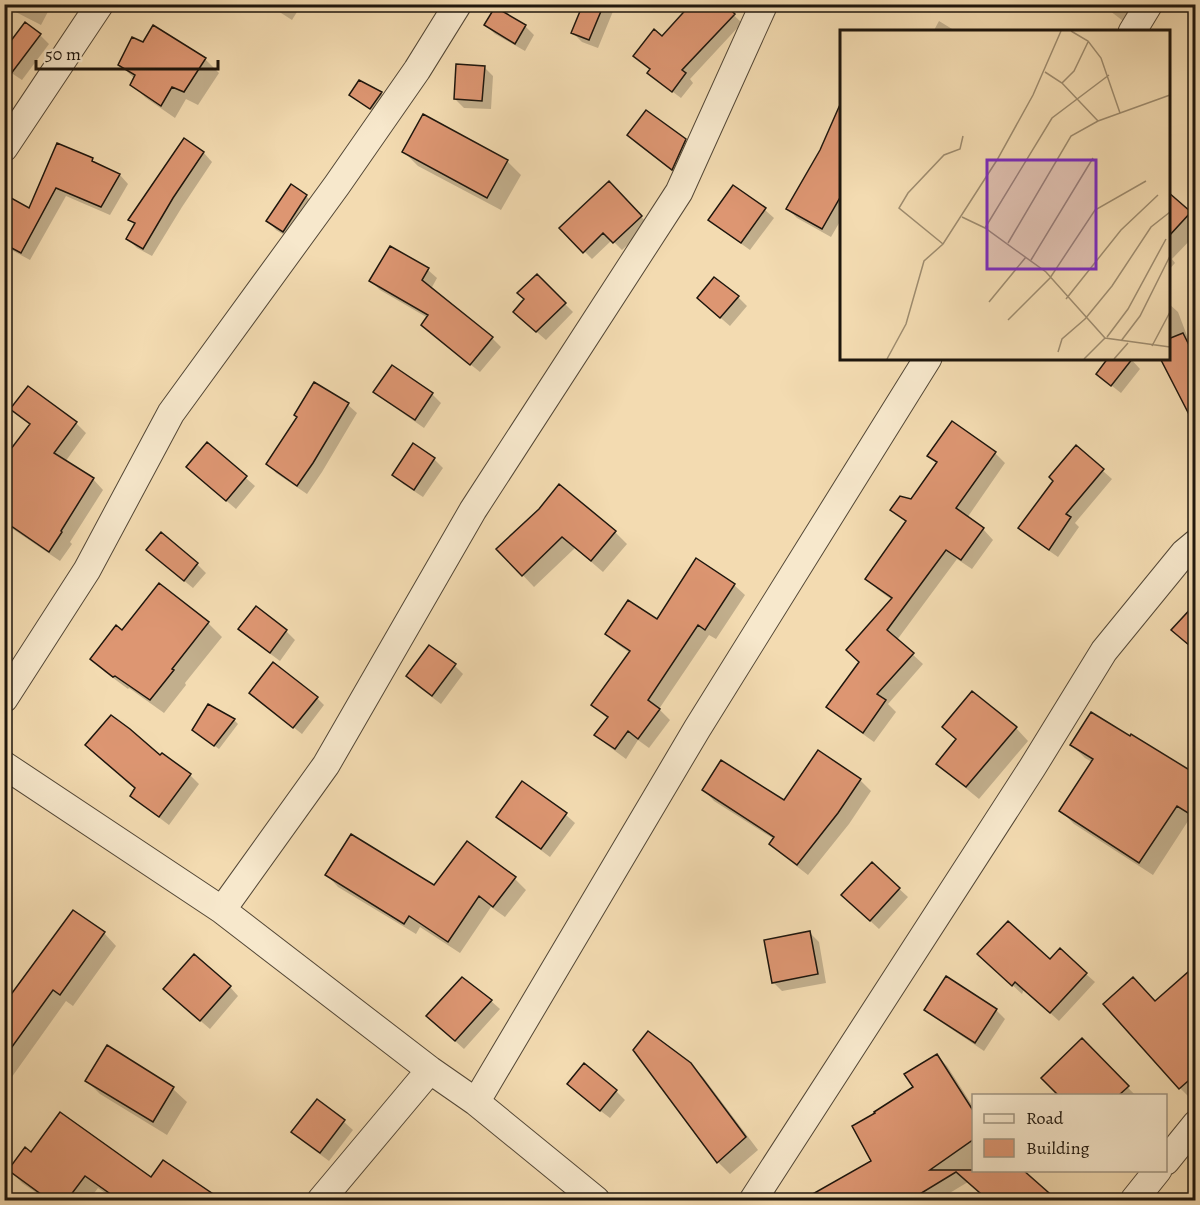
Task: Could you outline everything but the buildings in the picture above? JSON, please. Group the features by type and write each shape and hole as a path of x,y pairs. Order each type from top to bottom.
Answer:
{"street":[{"path":"4,148 100,4"},
{"path":"4,699 87,570 171,413 351,166 417,70 458,4"},
{"path":"222,910 326,765 473,510 679,192 764,4"},
{"path":"1133,30 1149,4"},
{"path":"476,1102 697,729 927,360"},
{"path":"753,1200 1032,768 1104,651 1184,553 1196,543"},
{"path":"4,765 222,910 430,1070 476,1102 596,1200"},
{"path":"321,1200 430,1070"},
{"path":"1167,1160 1196,1124"},
{"path":"1134,1200 1156,1172"}]}
